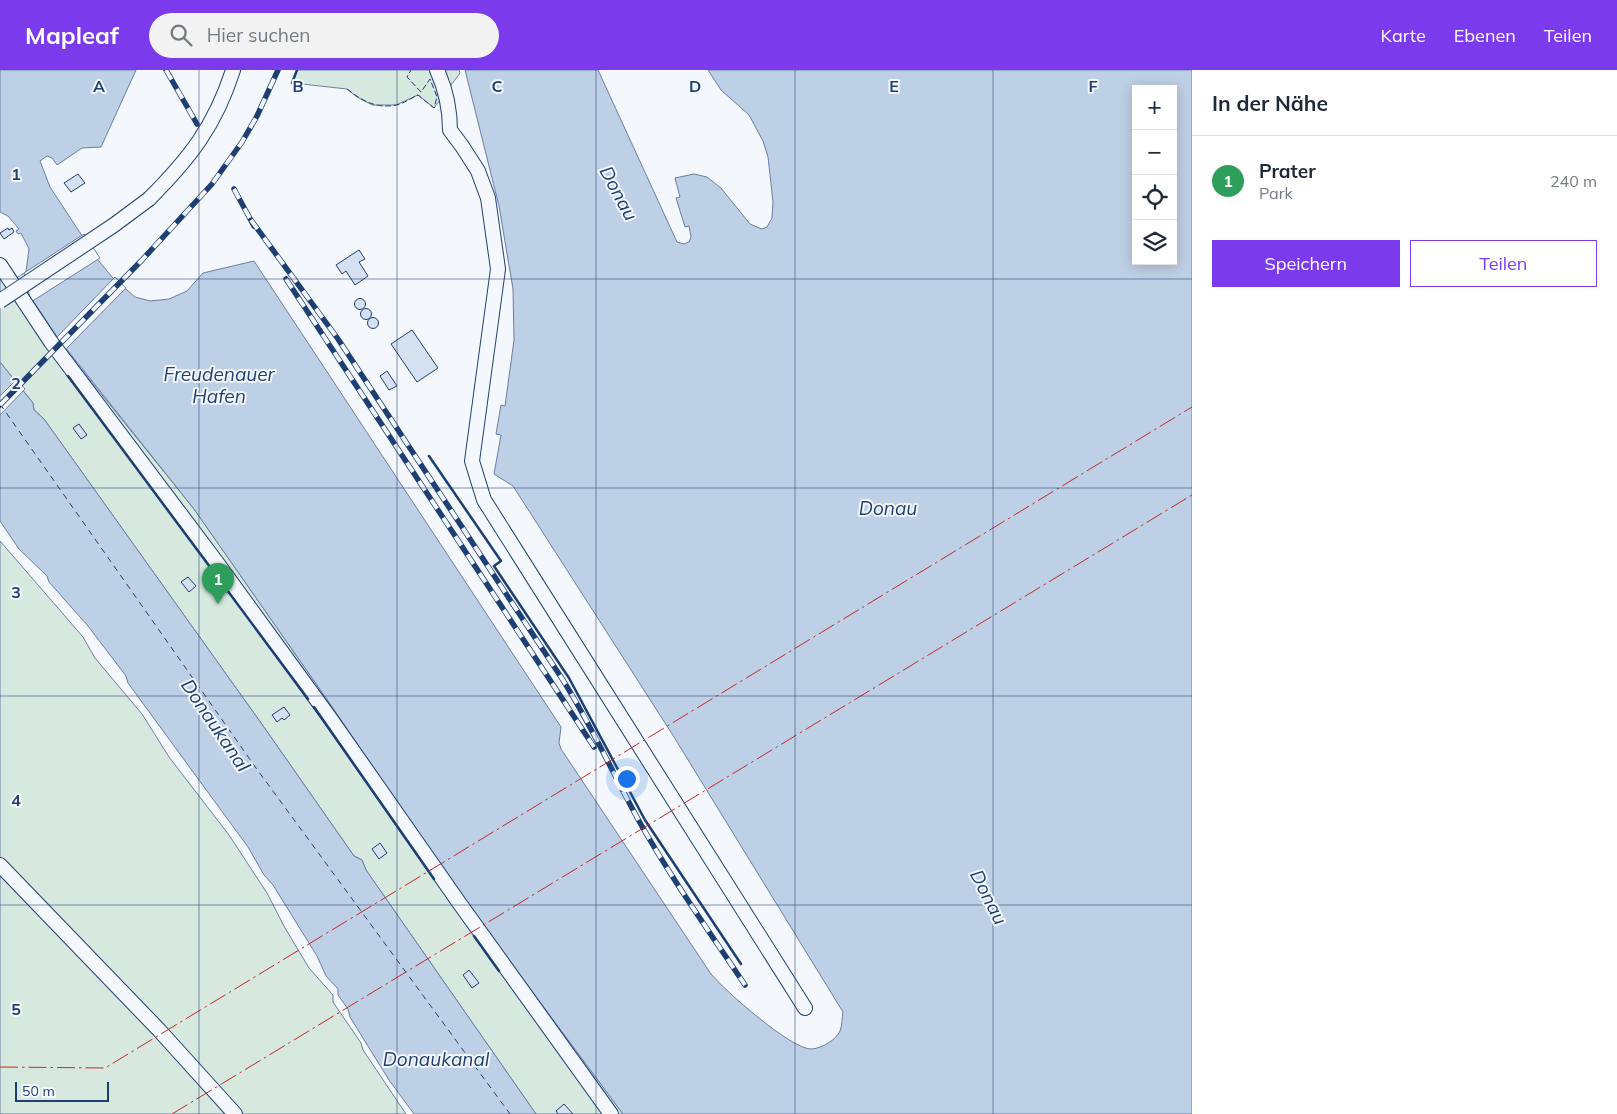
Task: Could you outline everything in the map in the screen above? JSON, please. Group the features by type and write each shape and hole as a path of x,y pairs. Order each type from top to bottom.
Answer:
{"street":[{"path":"0,301 114,225 149,199 184,163 208,128 218,109 233,70"},
{"path":"438,70 446,90 450,112 450,130 478,171 488,198 498,269 472,461 484,500 805,1008"},
{"path":"0,264 50,342 215,560 611,1114"},
{"path":"0,865 159,1030 235,1114"}],"shaded area":[{"path":"297,70 459,70 460,73 434,108 418,95 396,105 372,105 347,89 293,83"},
{"path":"26,272 33,301 65,349 194,509 456,889 623,1114 536,1114 366,870 362,860 354,856 44,419 34,410 33,403 0,362 0,277 5,285"},
{"path":"0,541 83,637 95,658 142,714 169,757 229,835 267,893 309,968 333,995 333,1002 406,1114 0,1114"}],"water":[{"name":"Donau","path":"0,70 136,70 101,147 82,148 57,165 52,158 47,156 40,161 50,187 98,260 112,277 135,297 150,301 169,299 187,291 203,273 254,261 561,727 559,743 561,749 711,974 730,993 775,1030 803,1047 812,1049 828,1043 838,1034 841,1029 843,1012 674,737 513,486 494,474 501,435 496,434 501,405 505,406 514,340 513,289 499,206 465,70 598,70 677,242 684,244 689,242 691,237 689,226 685,227 676,198 680,197 675,178 694,174 707,177 721,188 750,224 762,229 767,227 772,218 773,202 768,157 763,141 749,115 721,90 708,70 1192,70 1192,1114 623,1114 456,889 194,509 57,337 33,301 26,272 29,249 21,233 18,234 16,231 19,229 8,216 0,212"},
{"name":"Donaukanal","path":"0,362 33,403 34,410 44,419 354,856 362,860 366,870 536,1114 414,1114 389,1080 350,1017 348,1009 338,995 338,989 326,976 317,956 248,847 88,626 49,582 47,576 19,549 0,521"}],"pier":[{"path":"84,234 100,258 31,302 24,273"},
{"path":"115,277 126,288 64,351 55,339"},
{"path":"17,379 25,389 0,415 0,396"}],"building":[{"path":"78,174 85,183 71,192 64,183"},
{"path":"8,228 9,230 12,228 14,232 4,239 0,233"},
{"path":"359,250 365,259 359,262 368,276 355,285 346,271 342,274 336,265"},
{"path":"358,299 362,299 365,304 364,308 358,309 355,306 355,302"},
{"path":"364,309 368,309 371,314 370,318 364,319 361,316 361,312"},
{"path":"371,318 375,318 378,323 377,327 371,328 368,325 368,321"},
{"path":"412,330 438,368 417,382 391,344"},
{"path":"387,371 397,386 389,390 380,376"},
{"path":"79,424 87,435 81,439 73,428"},
{"path":"188,577 196,586 189,592 181,582"},
{"path":"284,707 290,715 284,720 282,718 277,722 272,715"},
{"path":"380,843 387,853 379,859 372,849"},
{"path":"469,970 479,983 472,988 463,975"},
{"path":"564,1104 573,1114 558,1114 556,1111"}],"ferry route":[{"path":"0,404 256,768 510,1114"}],"railway":[{"path":"166,70 197,124"},
{"path":"0,405 142,260 212,184 242,142 257,116 278,70"},
{"path":"234,189 254,226"},
{"path":"251,220 338,339 561,677 651,842 745,985"},
{"path":"286,279 594,747"}],"fence":[{"path":"347,89 358,97 376,105 389,106 399,104 418,95 434,108 437,97 430,79 421,92 407,77 411,70"}],"wall":[{"path":"292,83 297,70"},
{"path":"68,376 308,699"},
{"path":"429,456 501,561 494,566 569,678 645,820 741,964"},
{"path":"314,707 434,879"},
{"path":"474,936 499,971"}],"power":[{"path":"0,1067 105,1068 1192,407"},
{"path":"172,1114 1192,495"}],"place":[{"name":"Prater","path":"218,604"}],"water label":[{"name":"Freudenauer Hafen","path":"219,385"}]}
